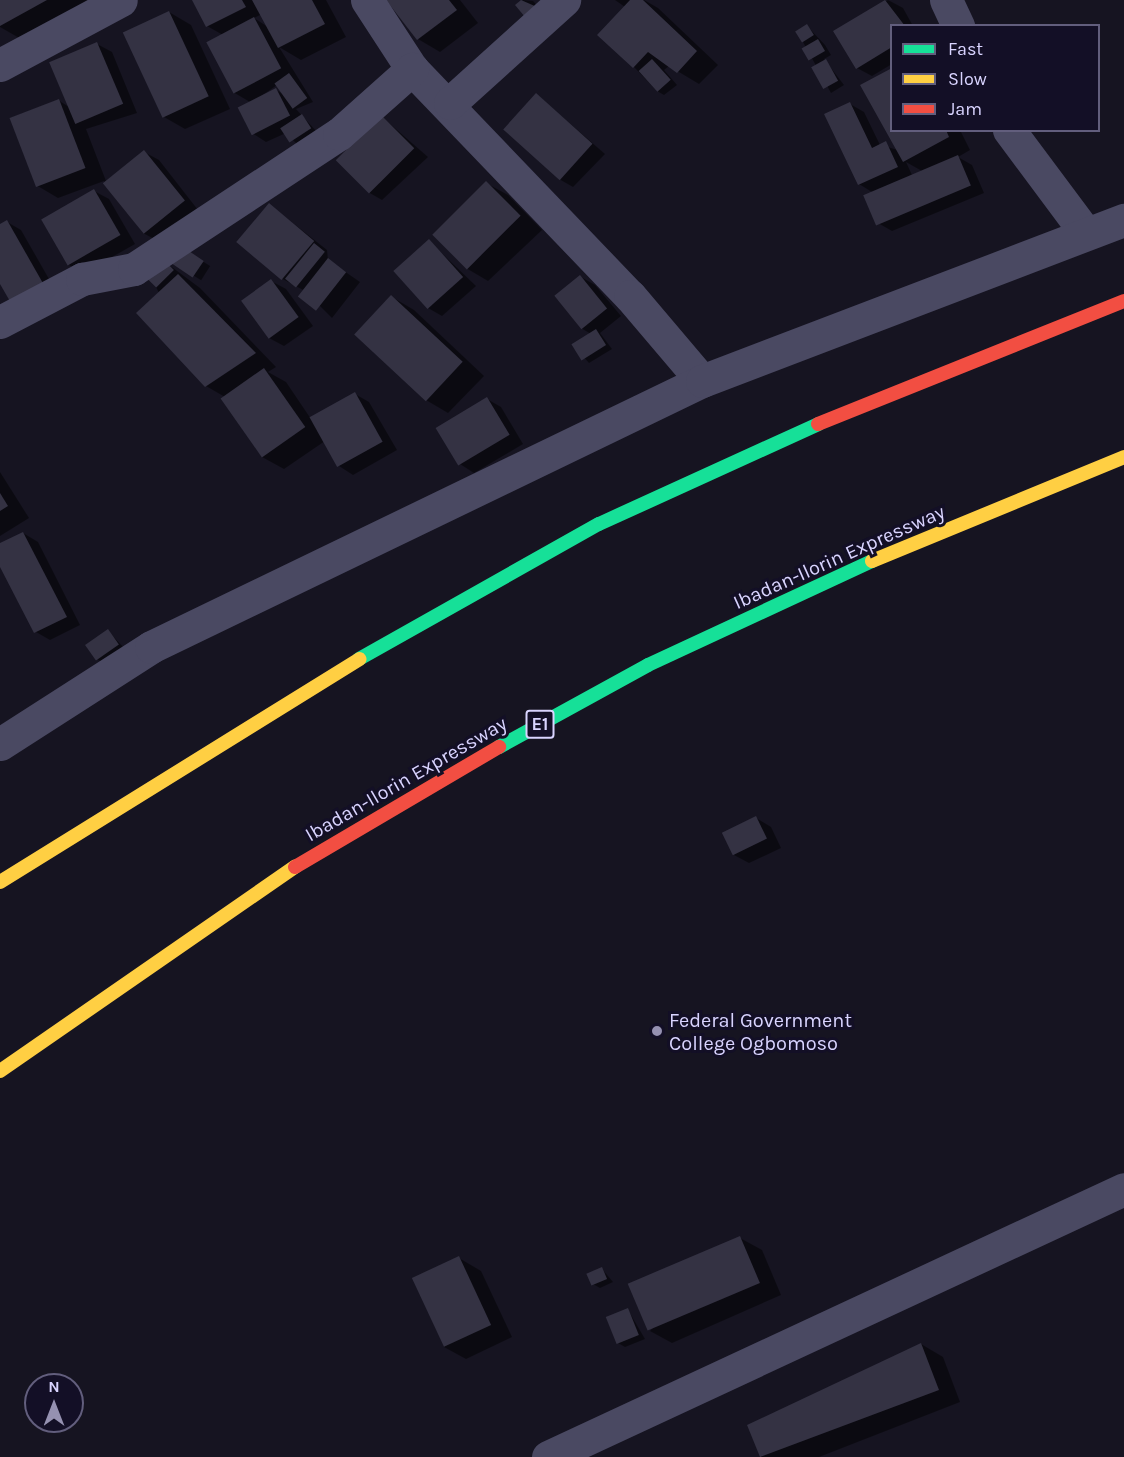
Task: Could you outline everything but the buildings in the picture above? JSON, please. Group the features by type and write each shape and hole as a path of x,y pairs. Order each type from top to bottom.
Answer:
{"highway":[{"path":"0,882 363,656 599,524 796,433 1124,301"},
{"name":"Ibadan-Ilorin Expressway","path":"0,1071 244,897 438,780 638,671 854,568 1124,457"}],"street":[{"path":"367,0 412,69 450,103 702,381"},
{"path":"450,103 564,0"},
{"path":"946,0 957,24"},
{"path":"0,65 117,1"},
{"path":"0,322 82,279 134,269 339,134 412,69"},
{"path":"1010,132 1085,232"},
{"path":"0,744 151,646 702,381 1085,232 1124,220"},
{"path":"548,1457 1124,1189"}],"traffic: fast":[{"path":"359,659 599,524 818,424"},
{"path":"499,747 648,665 872,561"}],"traffic: slow":[{"path":"872,561 1124,457"},
{"path":"0,882 359,659"},
{"path":"0,1071 295,867"}],"traffic: jam":[{"path":"818,424 1124,301"},
{"path":"295,867 499,747"}],"place":[{"name":"Federal Government College Ogbomoso","path":"657,1031"}]}
